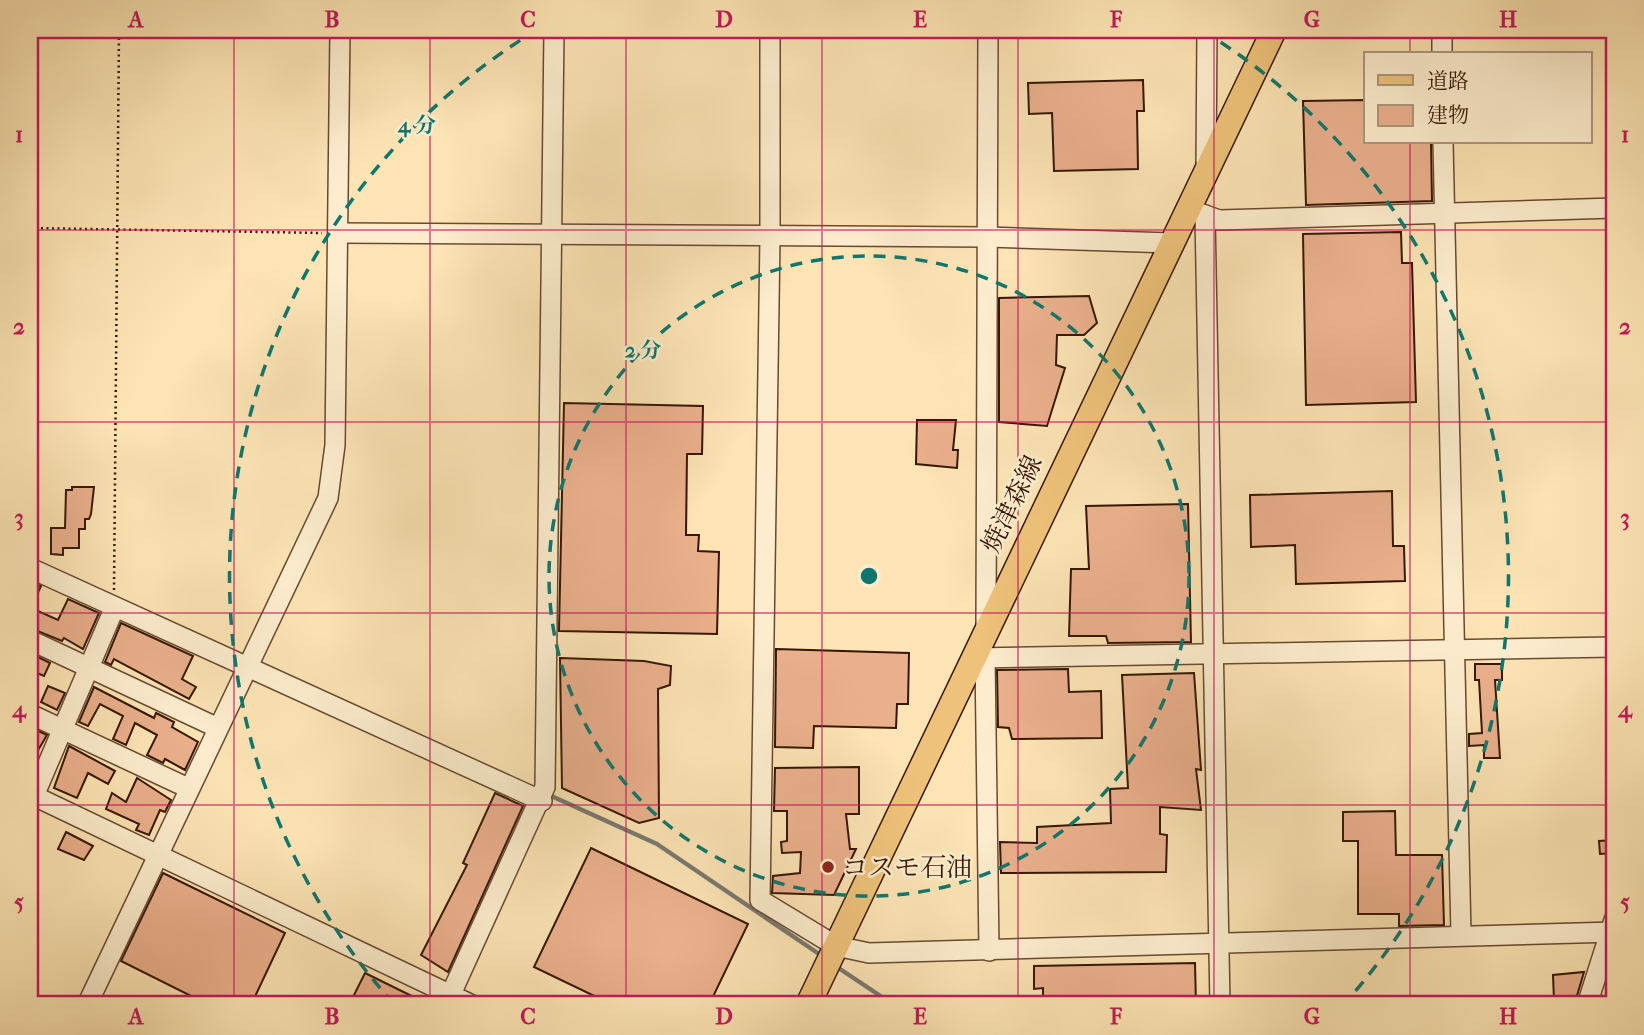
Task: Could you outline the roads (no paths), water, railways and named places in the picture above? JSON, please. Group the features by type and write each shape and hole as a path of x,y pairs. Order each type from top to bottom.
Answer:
{"main road":[{"name":"焼津森線","path":"808,1005 979,658 986,627 1171,243 1204,214 1206,169 1274,30"}],"street":[{"path":"87,1005 328,498 335,445 340,233 340,30"},
{"path":"449,1000 544,794 554,30"},
{"path":"770,30 770,237 760,900 836,946 869,953 1613,928 1587,1005"},
{"path":"986,627 988,30"},
{"path":"1206,169 1207,30"},
{"path":"1442,30 1442,52"},
{"path":"1443,144 1461,935"},
{"path":"1220,1005 1204,214 1444,213 1614,208"},
{"path":"340,233 988,237 1171,243"},
{"path":"30,568 114,609 251,659 544,794"},
{"path":"114,609 32,795 449,1000 472,1005"},
{"path":"30,640 218,728"},
{"path":"989,951 979,658 1614,647"},
{"path":"30,714 188,788"}],"waterway":[{"path":"547,794 657,844 822,956"},
{"path":"834,965 894,1005"}],"place":[{"name":"コスモ石油","path":"828,867"}]}
